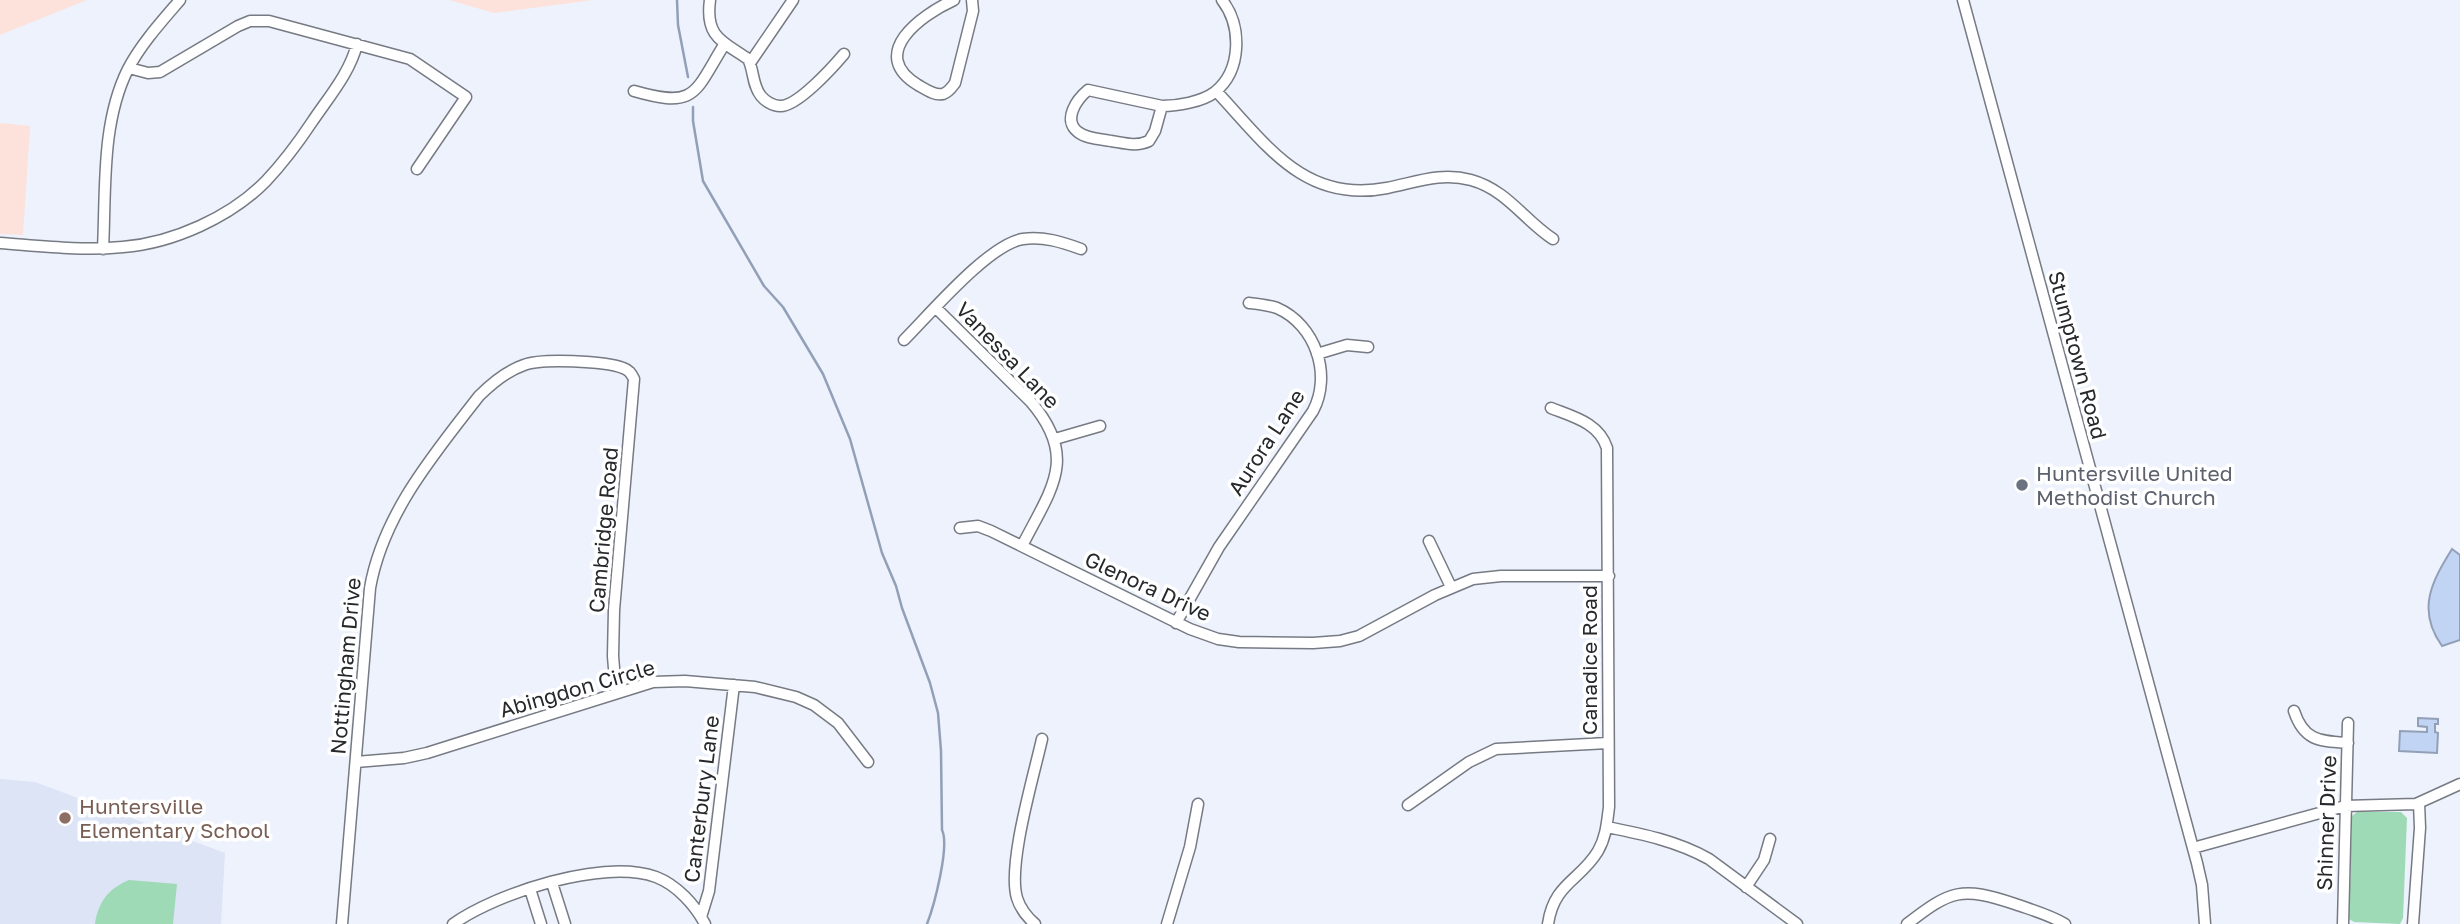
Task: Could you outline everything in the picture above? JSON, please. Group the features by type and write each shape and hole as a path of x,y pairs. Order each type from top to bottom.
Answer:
{"street":[{"path":"103,248 110,127 116,100 129,68 180,0"},
{"path":"710,0 710,26 724,45 750,63 759,95 768,103 780,107 790,104 829,71 844,54"},
{"path":"750,63 793,0"},
{"path":"954,0 939,7 906,34 900,41 897,55 903,75 927,91 939,94 948,92 955,83 973,11 972,0"},
{"path":"1161,106 1153,137 1138,145 1086,136 1073,127 1075,103 1088,90 1161,106 1189,102 1216,91 1230,70 1237,49 1236,27 1223,0"},
{"name":"Stumptown Road","path":"1963,0 2203,885 2205,924"},
{"path":"129,68 148,73 160,72 238,26 258,20 357,44 416,62 466,97 417,169"},
{"path":"0,243 126,247 180,234 219,215 256,190 285,159 342,77 357,44"},
{"path":"634,91 672,99 691,94 705,79 724,45"},
{"path":"1216,91 1289,167 1313,181 1343,190 1368,191 1443,176 1473,181 1500,192 1537,228 1553,239"},
{"path":"904,340 989,255 1008,243 1038,238 1081,249"},
{"name":"Aurora Lane","path":"1176,623 1219,547 1313,411 1320,395 1322,384 1317,354 1302,328 1282,311 1271,306 1249,303"},
{"name":"Vanessa Lane","path":"936,308 1031,402 1044,417 1055,439 1058,452 1056,473 1023,546"},
{"path":"1317,354 1347,345 1368,347"},
{"name":"Nottingham Drive","path":"342,924 370,588 374,568 391,521 479,396 494,381 522,365 540,362 589,363 621,367 630,372"},
{"name":"Cambridge Road","path":"616,692 613,656 614,610 635,382 630,372"},
{"name":"Canadice Road","path":"1548,924 1553,902 1597,852 1607,827 1609,576 1605,441 1594,427 1551,408"},
{"path":"1055,439 1100,426"},
{"name":"Glenora Drive","path":"960,528 978,526 1176,623 1205,635 1238,642 1340,641 1359,636 1451,587 1487,577 1609,576"},
{"path":"1429,541 1451,587"},
{"name":"Abingdon Circle","path":"356,762 404,758 426,753 616,692 668,681 778,691 814,705 845,730 868,762"},
{"name":"Canterbury Lane","path":"703,920 709,891 734,685"},
{"path":"2294,711 2299,726 2308,734 2320,741 2348,743"},
{"name":"Shinner Drive","path":"2343,924 2348,723"},
{"path":"1035,924 1018,903 1015,873 1042,739"},
{"path":"1408,805 1469,762 1496,750 1608,743"},
{"path":"2193,848 2346,806 2419,803 2460,784"},
{"path":"2413,924 2420,828 2419,803"},
{"path":"1167,924 1190,847 1198,804"},
{"path":"1607,827 1694,850 1797,924"},
{"path":"1746,887 1764,860 1770,839"},
{"path":"453,924 481,906 530,889 600,872 623,871 643,873 669,884 686,898 703,920"},
{"path":"552,883 565,924"},
{"path":"530,889 541,924"},
{"path":"1907,924 1945,897 1967,892 1990,896 2066,924"}],"shaded area":[{"path":"0,0 87,0 0,35"},
{"path":"449,0 593,0 494,13"},
{"path":"0,123 30,126 23,235 0,234"},
{"name":"Huntersville Elementary School","path":"0,779 35,782 225,853 221,924 0,924"}],"green space":[{"path":"2357,812 2401,812 2407,818 2403,918 2400,924 2354,922 2349,919 2352,816"},
{"path":"129,880 177,884 173,924 95,924 106,897"}],"water":[{"path":"2452,549 2460,555 2460,640 2442,646 2434,633 2428,608 2433,584"},
{"path":"2418,718 2438,719 2438,724 2435,724 2435,732 2438,733 2437,753 2399,751 2400,731 2427,732 2427,727 2418,726"}],"waterway":[{"path":"677,0 678,25 688,77"},
{"path":"693,107 703,181 764,286 783,307 823,374 850,439 882,553 930,683 938,713 944,849 937,891 927,924"}],"place":[{"name":"Huntersville United Methodist Church","path":"2022,485"},
{"name":"Huntersville Elementary School","path":"65,818"}]}
